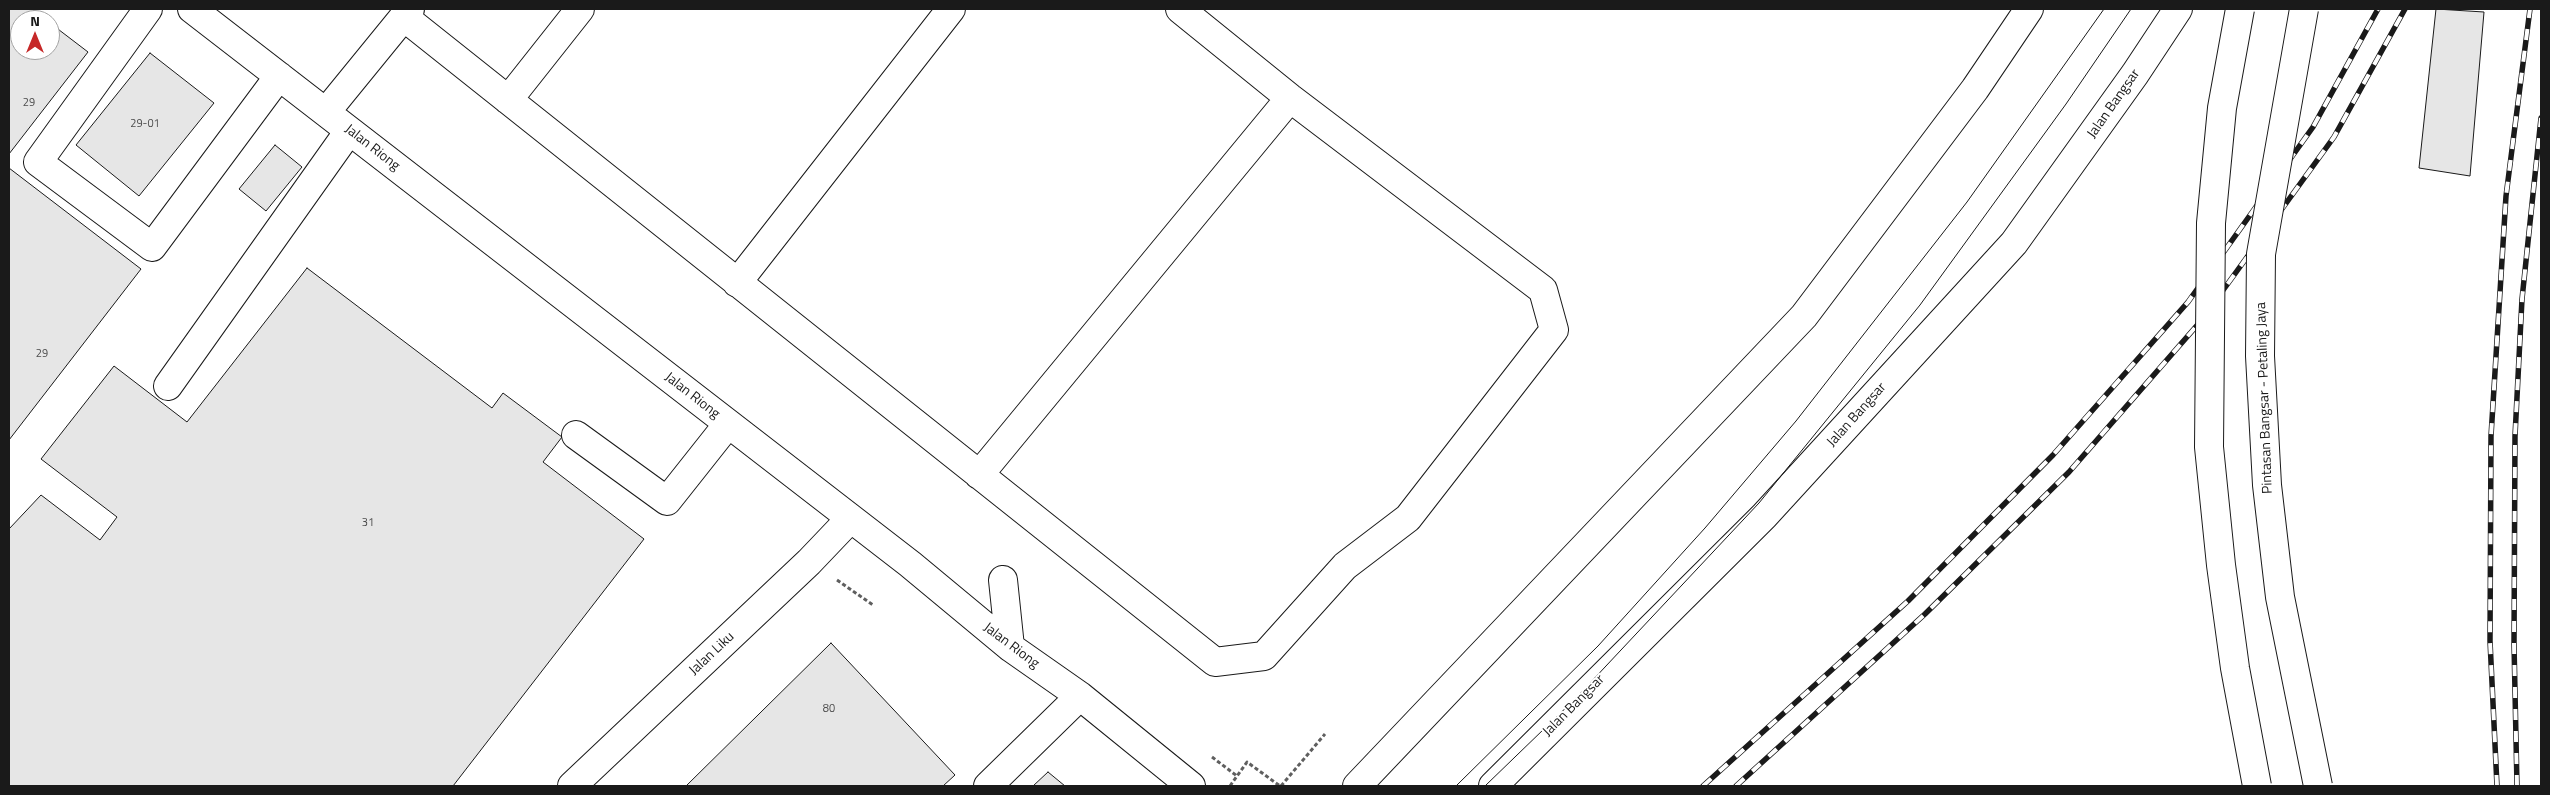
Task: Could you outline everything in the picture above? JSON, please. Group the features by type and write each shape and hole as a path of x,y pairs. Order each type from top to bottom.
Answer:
{"main road":[{"path":"148,9 38,162 152,247 279,76"},
{"name":"Jalan Riong","path":"192,9 728,424 1010,647 1080,696 1191,786"},
{"path":"508,100 580,9"},
{"path":"738,283 951,9"},
{"path":"326,112 407,13 508,100 1215,662 1264,656 1345,566 1408,518 1554,330 1543,290 1290,98 1180,9"},
{"path":"1357,786 1804,316 1975,89 2029,9"},
{"name":"Jalan Bangsar","path":"1493,786 1764,516 2014,243 2135,74 2178,9"},
{"path":"2240,9 2222,108 2211,223 2209,447 2221,565 2235,668 2257,786"},
{"name":"Pintasan Bangsar - Petaling Jaya","path":"2304,9 2262,254 2260,356 2267,485 2280,596 2318,786"},
{"path":"979,475 1290,98"},
{"path":"168,386 349,130"},
{"path":"576,435 667,500 728,424"},
{"name":"Jalan Liku","path":"572,786 809,562 850,520"},
{"path":"1003,580 1010,647"},
{"path":"988,786 1080,696"}],"path":[{"path":"1230,786 1247,762 1281,786 1325,734"}],"building":[{"path":"9,9 32,9 33,10 10,10 10,60 60,60 60,31 88,52 9,154"},
{"path":"2436,9 2484,12 2470,176 2419,168"},
{"path":"150,53 214,103 139,196 76,145"},
{"path":"275,145 302,167 266,211 239,189"},
{"path":"9,168 141,269 9,440"},
{"path":"307,268 492,408 503,393 562,437 543,462 644,539 453,786 9,786 9,529 41,495 100,540 117,517 41,459 114,366 187,422"},
{"path":"831,643 955,775 943,786 686,786"},
{"path":"1048,772 1065,786 1033,786"}],"tram line":[{"path":"1456,786 1598,646 1705,528 1796,421 1967,202 2104,9"},
{"path":"1485,786 1575,699 1759,503 1920,305 2066,104 2131,9"}],"railway":[{"path":"1703,786 1908,601 2053,455 2188,302 2313,127 2378,9"},
{"path":"1736,786 1925,614 2069,472 2200,322 2334,137 2405,9"},
{"path":"2497,786 2490,641 2491,436 2506,196 2530,9"},
{"path":"2517,786 2514,644 2515,436 2522,299 2541,118"}]}
